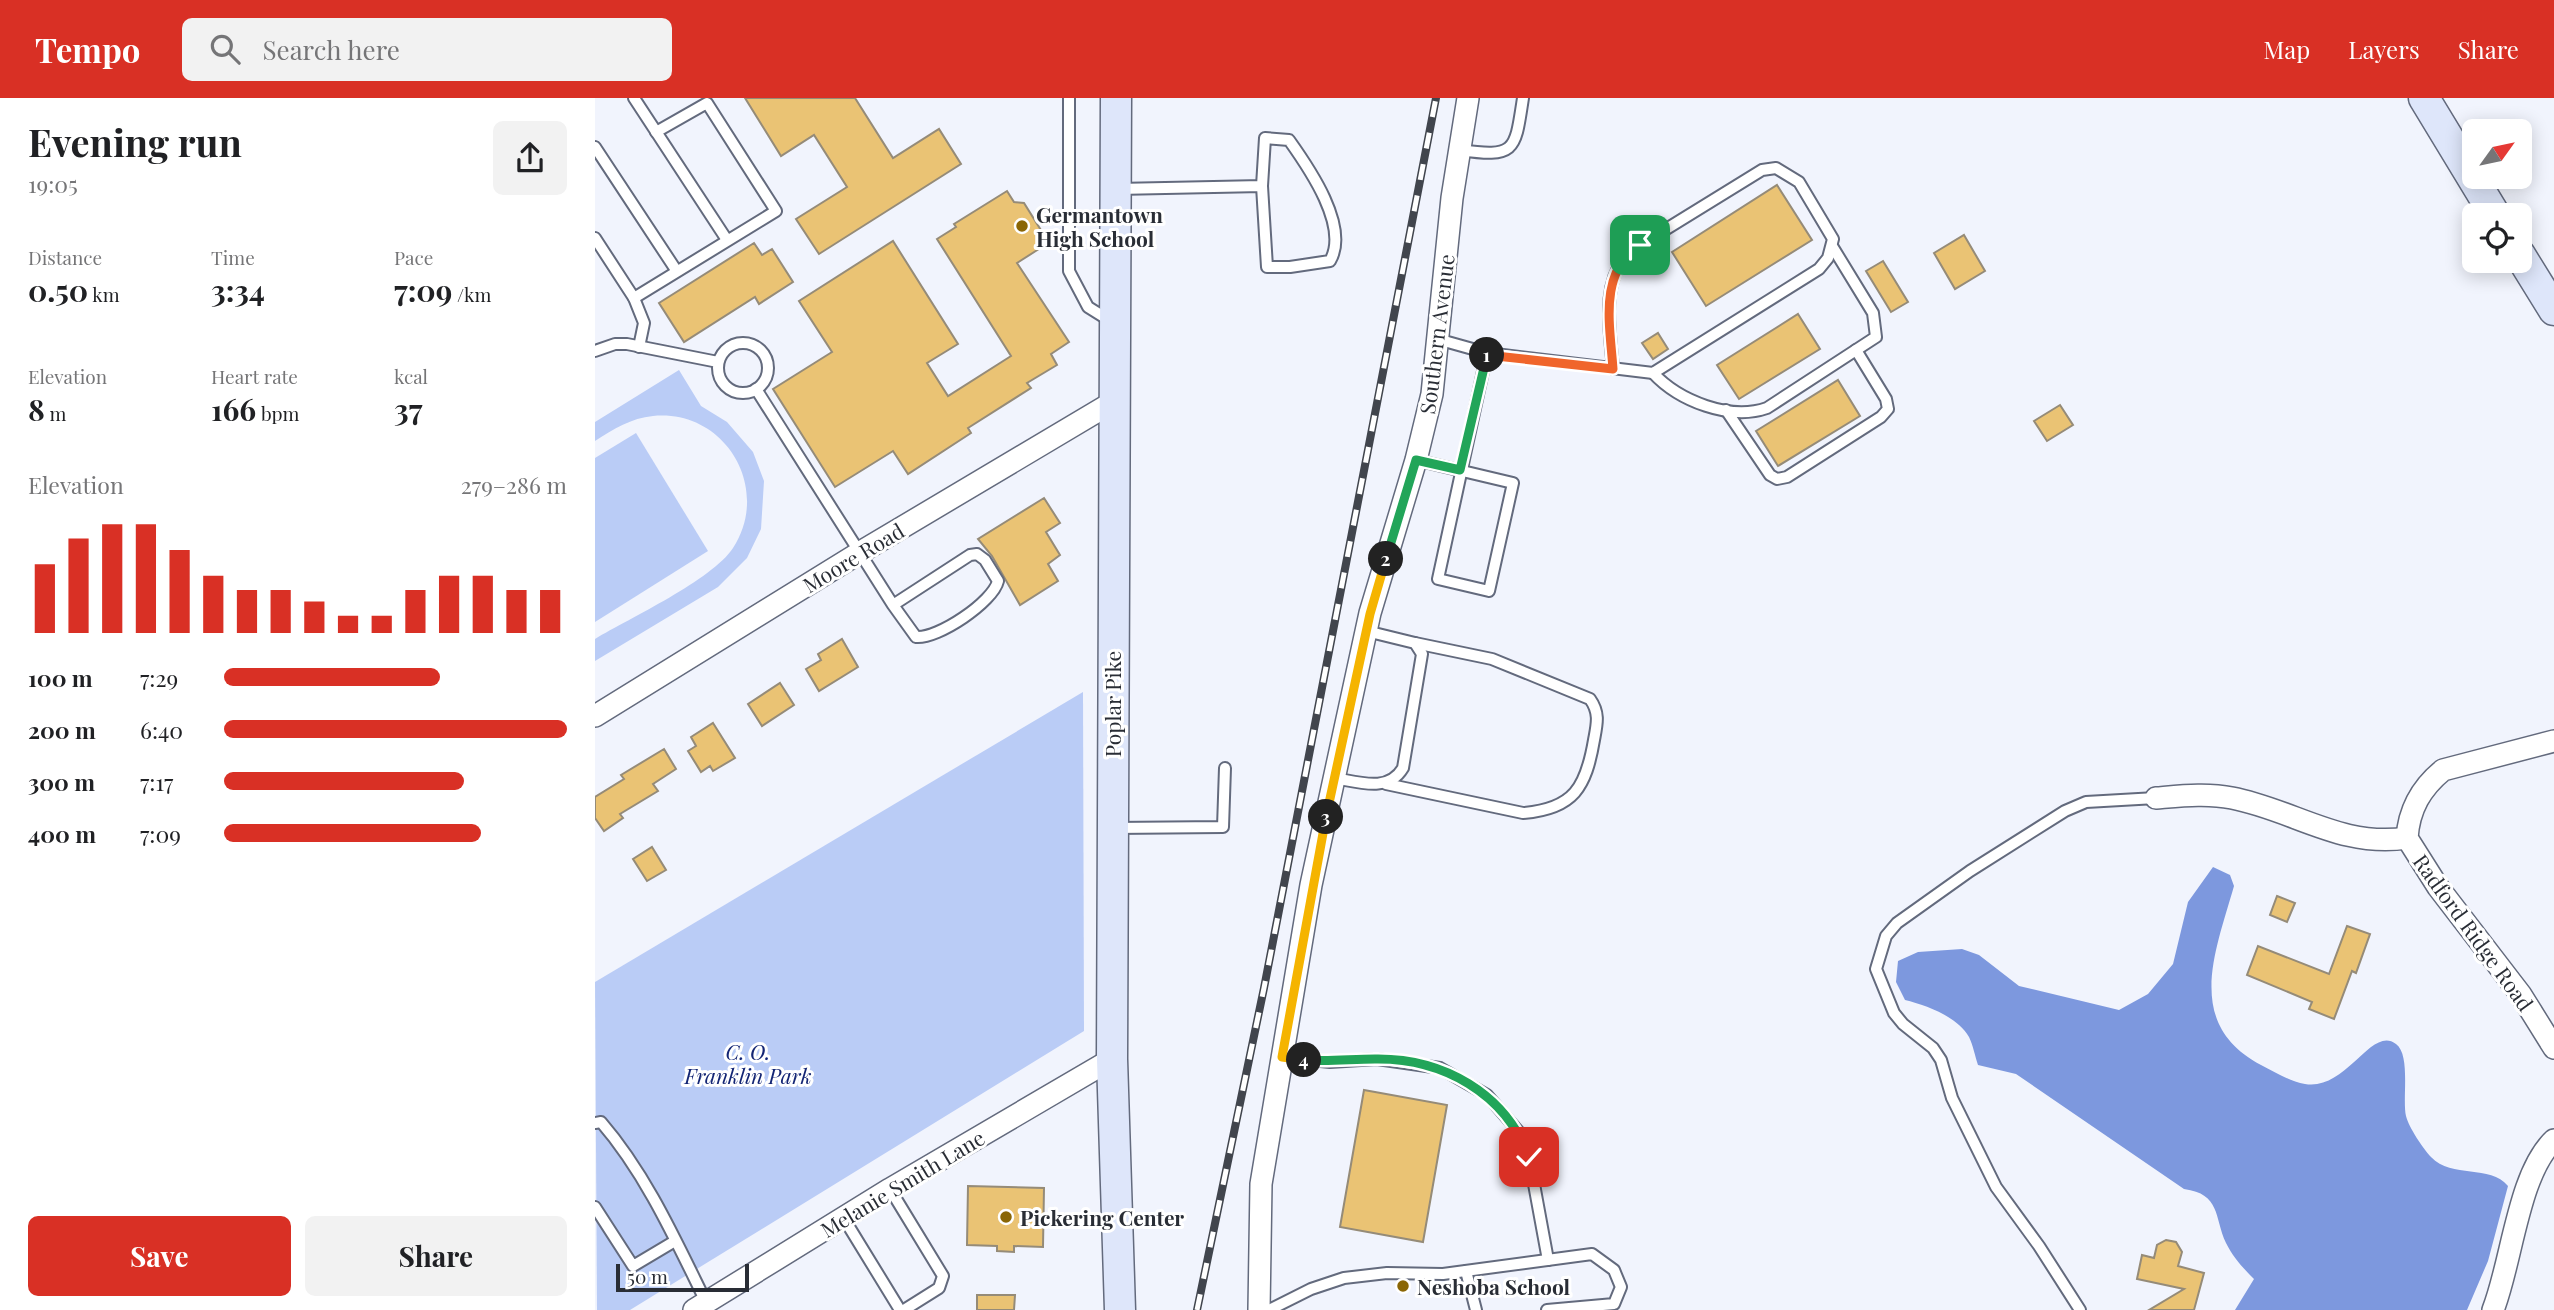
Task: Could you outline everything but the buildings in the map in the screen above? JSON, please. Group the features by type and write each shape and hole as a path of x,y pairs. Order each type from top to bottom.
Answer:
{"main road":[{"name":"Poplar Pike","path":"1116,98 1112,1059 1119,1310"},
{"path":"2424,98 2488,203"},
{"path":"2531,273 2554,310"}],"street":[{"name":"Southern Avenue","path":"1259,1310 1261,1184 1311,886 1366,631 1416,460 1432,394 1468,98"},
{"name":"Moore Road","path":"595,716 859,553 1113,402"},
{"name":"Radford Ridge Road","path":"2554,741 2443,770 2429,781 2415,803 2407,838 2438,887 2521,995 2554,1048"},
{"path":"2156,797 2231,798 2368,841 2407,838"},
{"name":"Melanie Smith Lane","path":"700,1306 843,1217 1112,1059"},
{"path":"2493,1310 2529,1180 2538,1158 2554,1140"}],"lane":[{"path":"634,98 727,240"},
{"path":"1069,98 1069,271 1073,284 1088,307 1113,322"},
{"path":"1460,150 1501,154 1508,150 1514,142 1523,98"},
{"path":"634,298 776,211 707,103 656,132"},
{"path":"1265,138 1289,140 1308,166 1338,236 1336,251 1330,261 1267,267 1262,186 1265,138"},
{"path":"595,147 676,270"},
{"path":"1613,369 1609,298 1618,263 1629,252 1762,170 1776,168 1798,182 1833,239 1819,269 1653,373"},
{"path":"1114,189 1262,186"},
{"path":"595,237 634,298 644,323 639,346"},
{"path":"1437,339 1487,353 1653,373 1675,392 1726,410 1751,414 1767,408 1876,337 1874,313 1832,246"},
{"path":"747,343 758,348 769,368 767,378 756,389 744,393 734,391 720,374 718,362 734,344 747,343"},
{"path":"595,351 615,344 639,346 718,362"},
{"path":"1726,410 1770,475 1777,479 1787,477 1888,409 1886,399 1856,350"},
{"path":"1416,460 1460,470 1513,483 1489,591 1438,579 1460,470 1487,353"},
{"path":"756,389 859,553 893,605 916,638 929,638 989,597 995,591 998,581 985,560 977,554 970,555 893,605"},
{"path":"1334,778 1386,784 1523,813 1545,811 1572,796 1588,771 1598,720 1597,708 1590,699 1492,659 1366,631"},
{"path":"1386,784 1398,777 1403,768 1421,667 1422,654 1415,643"},
{"path":"1112,828 1223,827 1225,768"},
{"path":"2080,1310 2039,1246 1996,1187 1952,1098 1941,1060 1933,1048 1903,1024 1886,1000 1879,983 1878,962 1886,936 1912,911 2065,811 2086,802 2156,797"},
{"path":"1282,1057 1331,1062 1377,1059 1440,1068 1487,1095 1519,1132 1529,1157 1548,1260"},
{"path":"595,1124 601,1122 612,1134 675,1241 700,1306"},
{"path":"843,1217 902,1310 939,1288 943,1276 890,1189"},
{"path":"595,1207 633,1266 675,1241"},
{"path":"1269,1310 1311,1289 1344,1278 1466,1271 1592,1254 1614,1270 1621,1287 1614,1304 1547,1310"},
{"path":"1466,1271 1476,1310"}],"green space":[{"path":"679,370 701,406 727,422 753,452 764,481 761,529 747,558 718,587 595,661 595,639 708,573 733,548 744,525 747,501 744,478 735,457 720,439 701,425 679,417 645,417 623,425 595,441 595,422"},
{"path":"636,433 708,551 595,622 595,458"},
{"name":"C. O. Franklin Park","path":"1083,692 1084,1031 630,1310 597,1310 595,982"}],"water":[{"path":"2213,867 2230,875 2234,886 2219,936 2211,985 2214,1008 2222,1029 2237,1048 2288,1079 2305,1084 2320,1084 2346,1069 2377,1043 2387,1041 2396,1044 2401,1050 2405,1067 2406,1116 2413,1132 2431,1157 2449,1168 2491,1175 2508,1186 2488,1261 2467,1310 2235,1310 2254,1279 2229,1248 2210,1201 2196,1192 2184,1189 2016,1074 1978,1065 1964,1030 1941,1013 1905,1000 1896,982 1898,961 1918,952 1962,949 1979,955 2019,986 2119,1010 2148,994 2173,964 2188,902"}],"railway":[{"path":"1197,1310 1264,988 1436,98"}],"place":[{"name":"Germantown High School","path":"1022,226"},
{"name":"Pickering Center","path":"1006,1217"},
{"name":"Neshoba School","path":"1403,1286"}],"route":[{"path":"1529,1157 1519,1132 1487,1095 1440,1068 1377,1059 1331,1062 1282,1057 1311,886 1370,614 1416,460 1460,470 1487,353 1613,369 1609,298 1613,279 1618,263 1640,245"}]}
